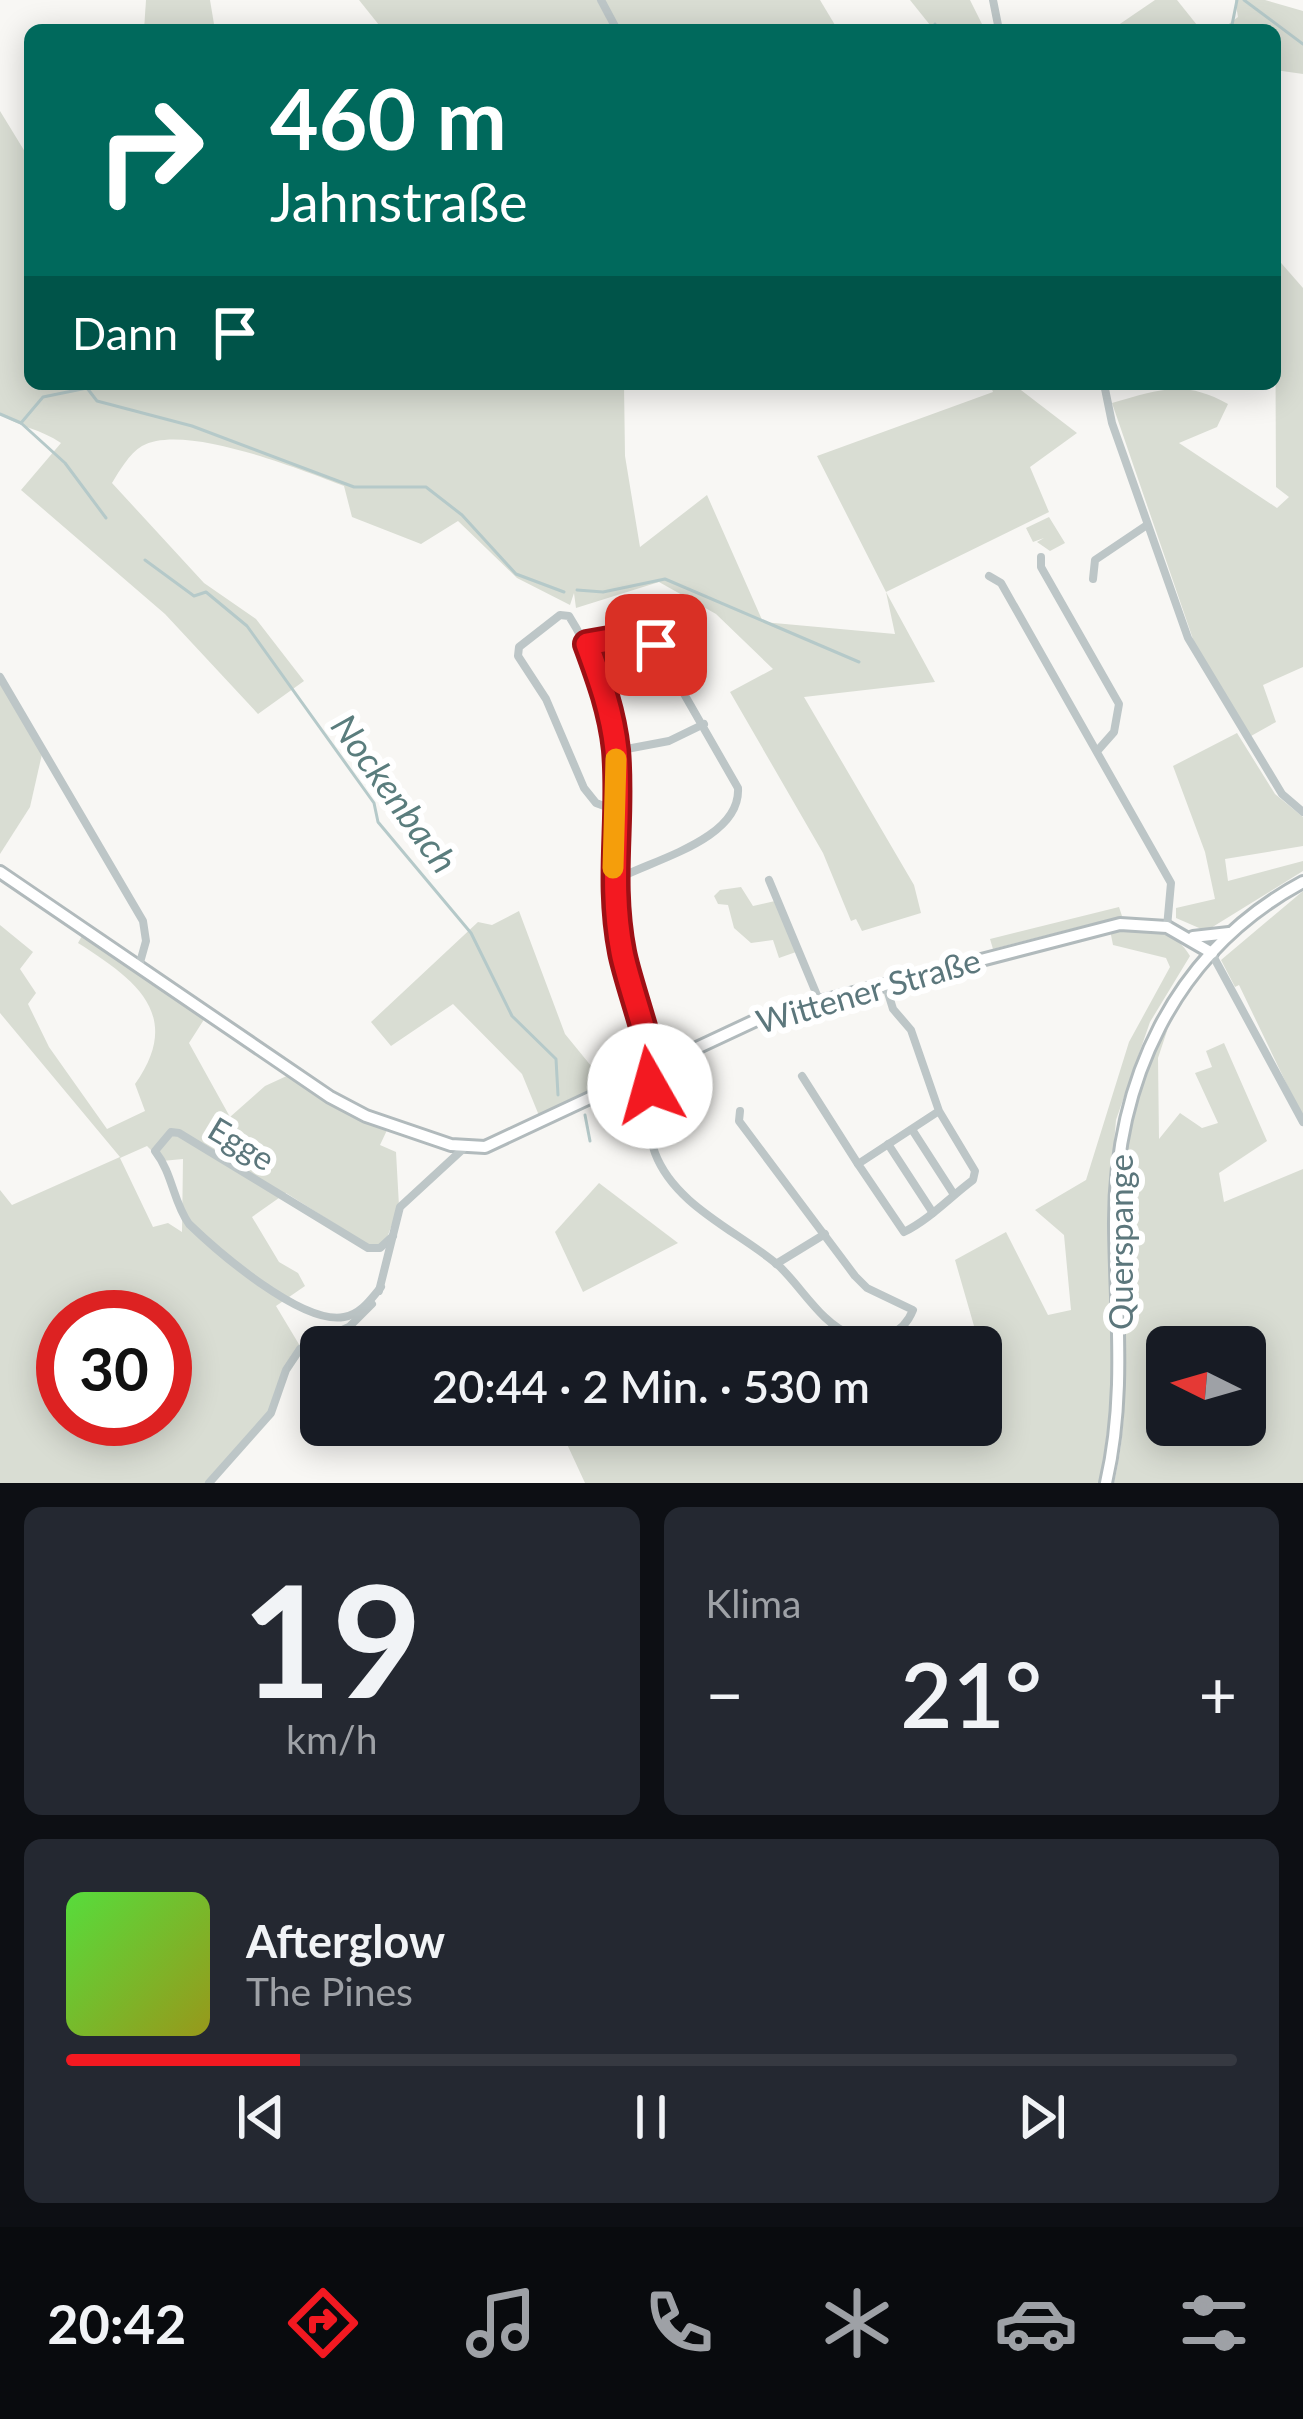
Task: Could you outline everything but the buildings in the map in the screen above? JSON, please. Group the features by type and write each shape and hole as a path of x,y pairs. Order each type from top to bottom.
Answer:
{"main road":[{"path":"0,872 337,1101 381,1122 463,1148"},
{"path":"1211,952 1228,933 1303,882"},
{"name":"Wittener Straße","path":"463,1148 502,1141 748,1023 885,982 1099,927 1167,927 1211,952"},
{"path":"1194,973 1190,936 1228,933"},
{"name":"Querspange","path":"1106,1483 1121,1384 1115,1227 1122,1129 1139,1066 1159,1023 1211,952"}],"street":[{"path":"1106,390 1188,638 1282,794 1303,812"},
{"path":"1093,579 1095,560 1147,525"},
{"path":"1041,557 1041,567 1119,704 1114,732 1099,749"},
{"path":"989,576 1001,583 1171,883 1167,927"},
{"path":"615,810 596,803 584,788 559,724 518,651 566,613 587,644 608,701 616,751 614,881 623,956 655,1093 658,1158 711,1219 776,1264 839,1329 855,1336 885,1338 908,1322 913,1310 868,1288 739,1121 740,1112"},
{"path":"587,644 649,639 733,774 735,808 724,825 614,881"},
{"path":"0,677 143,920 146,941 139,966"},
{"path":"616,751 669,741 704,724"},
{"path":"769,880 818,1000"},
{"path":"1211,952 1303,1122"},
{"path":"802,1076 904,1232 934,1214 973,1180 975,1171 939,1111 911,1030 893,1009 885,982"},
{"path":"858,1164 939,1111"},
{"path":"913,1131 953,1193"},
{"name":"Egge","path":"381,1286 357,1312 338,1318 274,1291 189,1224 180,1212 173,1178 155,1150 171,1132 179,1133 368,1248 380,1248 393,1235"},
{"path":"888,1144 934,1214"},
{"path":"209,1483 271,1414 286,1370 300,1349 349,1327 367,1312 381,1286 406,1198 463,1148"},
{"path":"776,1264 825,1234"}],"shaded area":[{"path":"146,0 210,0 214,24 144,24"},
{"path":"359,0 597,0 610,24 378,24"},
{"path":"603,0 820,0 834,24 617,24"},
{"path":"910,0 970,0 982,24 929,24"},
{"path":"1155,0 1177,0 1196,24 1120,24"},
{"path":"1235,0 1265,0 1303,11 1303,74 1281,71 1281,24 1229,24 1238,17"},
{"path":"0,111 24,150 24,390 624,390 625,456 640,547 707,495 763,622 895,634 886,592 935,682 804,697 914,885 921,913 862,931 856,919 851,921 823,853 730,692 773,669 716,614 659,582 576,608 574,593 570,605 517,578 458,521 421,544 352,517 344,486 300,470 213,444 161,440 142,446 112,483 204,583 256,619 304,681 258,714 165,614 21,490 61,443 0,414"},
{"path":"1281,263 1303,288 1303,667 1263,685 1276,722 1251,736 1194,642 1112,403 1157,391 1191,390 1228,404 1217,427 1179,443 1277,508 1289,497 1276,487"},
{"path":"992,390 1021,390 1077,433 1030,467 1049,512 886,592 817,456"},
{"path":"1049,517 1065,543 1050,551 1037,542 1044,538 1033,542 1026,528"},
{"path":"0,680 42,754 30,807 0,854"},
{"path":"1237,733 1275,794 1303,817 1303,846 1225,859 1228,881 1303,861 1303,871 1206,931 1176,918 1176,908 1215,899 1205,852 1173,766"},
{"path":"741,887 753,906 775,901 796,952 779,958 773,940 751,943 734,928 728,905 718,904 714,896 720,890"},
{"path":"1303,891 1303,1118 1239,985 1235,987 1221,960"},
{"path":"1119,907 1122,916 993,949 990,939"},
{"path":"519,911 565,1034 605,1083 540,1118 522,1074 453,1004 391,1046 371,1022 478,922 492,925"},
{"path":"0,925 33,952 20,969 36,993 28,1004 49,1047 107,1129 145,1111 135,1084 155,1037 153,1018 133,985 78,943 83,934 205,1018 189,1043 230,1117 265,1086 291,1074 388,1128 380,1145 396,1152 399,1206 385,1243 370,1246 286,1193 252,1217 279,1262 298,1273 305,1286 276,1306 300,1346 269,1410 207,1483 0,1483 0,1190 12,1205 120,1157 0,1013","holes":["147,1146 162,1161 183,1159 182,1232 168,1223 153,1227 120,1158"]},
{"path":"1110,930 1144,930 1175,940 1190,956 1150,1022 1116,1120 1108,1216 1114,1382 1100,1483 585,1483 568,1446 1002,1446 1002,1326 974,1326 955,1260 1006,1232 1048,1315 1071,1310 1064,1235 1035,1210 1086,1180 1129,1042 1170,967 1166,958 1113,945"},
{"path":"1168,1028 1158,1058 1159,1139 1180,1113 1202,1128 1218,1123 1195,1073 1212,1067 1206,1051 1224,1043 1267,1141 1219,1173 1224,1202 1303,1169 1303,1483 1114,1483 1123,1427 1123,1192 1129,1135 1143,1080"},
{"path":"599,1183 678,1243 583,1292 555,1232"}],"waterway":[{"path":"1232,24 1237,0"},
{"path":"1244,0 1276,24"},
{"path":"1281,28 1303,44"},
{"path":"0,414 21,423 43,397 77,390"},
{"path":"89,390 97,401 192,426 354,487 426,487 462,515 516,574 564,592"},
{"name":"Nockenbach","path":"21,423 65,463 106,518"},
{"name":"Nockenbach","path":"145,560 194,596 206,592 247,626 374,803 378,822 471,933 512,1016 556,1059 558,1095"},
{"path":"577,590 603,592 665,579 859,662"},
{"name":"Nockenbach","path":"585,1115 590,1141"}],"slow traffic":[{"path":"613,868 616,759"}],"route":[{"path":"650,1086 655,1093 658,1074 644,1045 616,918 612,837 616,751 608,701 587,644 638,635 656,645"}]}
